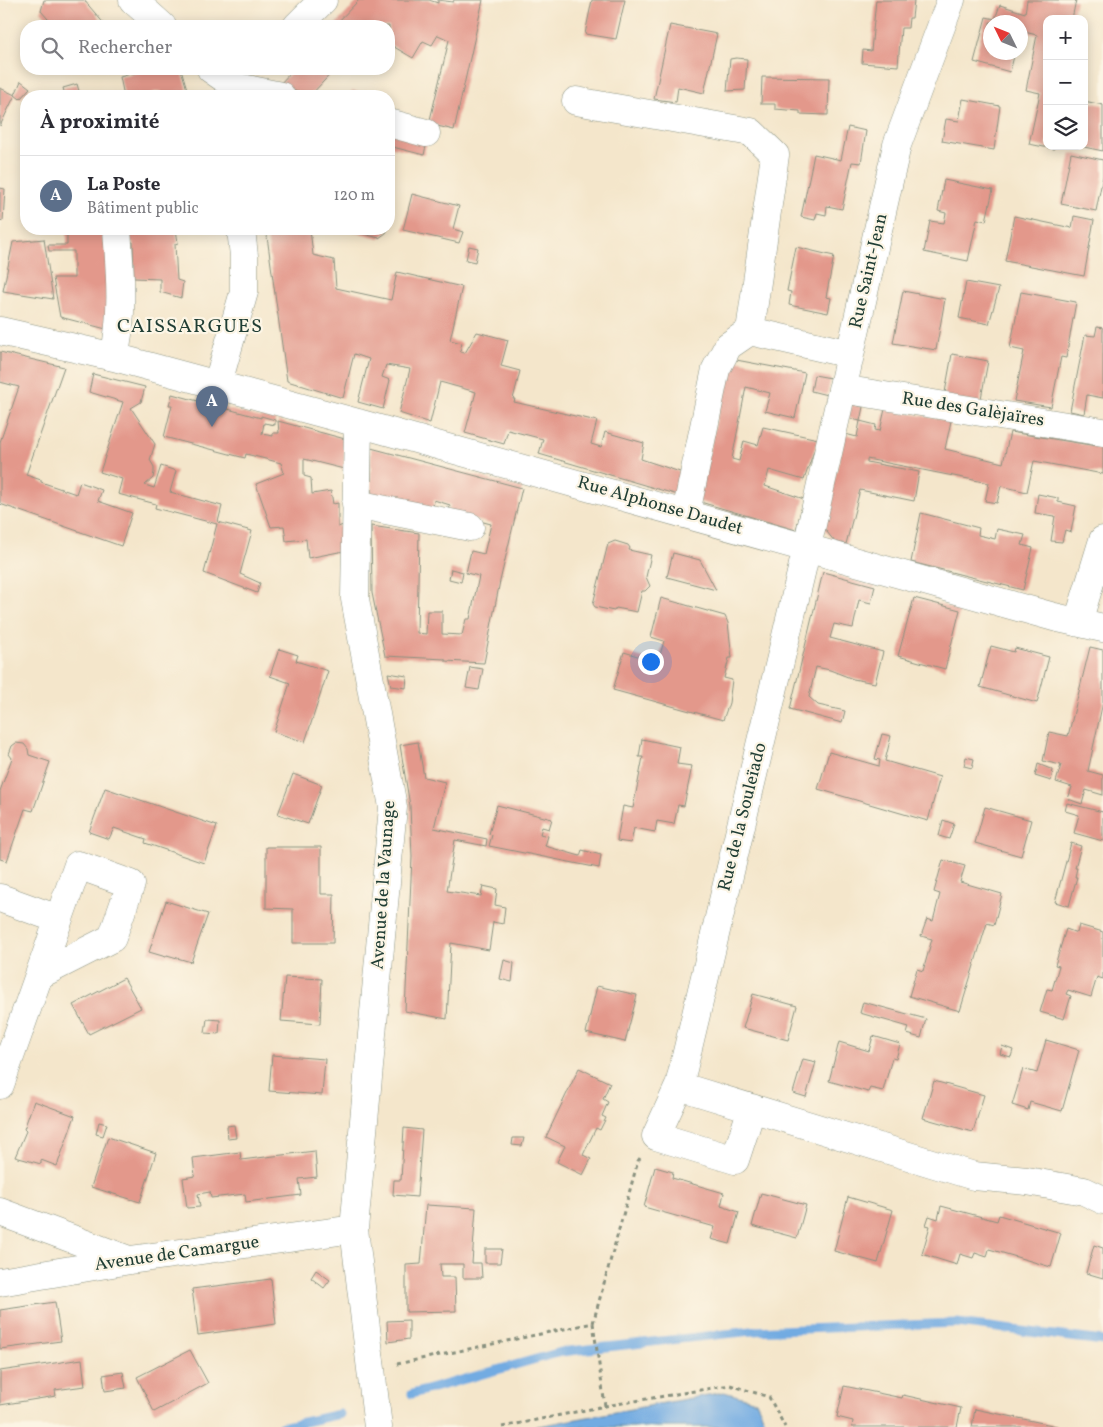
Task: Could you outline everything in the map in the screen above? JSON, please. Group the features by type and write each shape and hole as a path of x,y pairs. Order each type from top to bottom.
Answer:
{"street":[{"path":"133,0 155,20"},
{"path":"303,20 322,0"},
{"name":"Rue Saint-Jean","path":"807,548 897,145 951,0"},
{"path":"217,75 233,90"},
{"path":"237,90 251,75"},
{"path":"576,101 751,132 775,155 750,331"},
{"path":"395,125 426,133"},
{"path":"114,357 119,336 121,282 117,235"},
{"path":"217,386 244,292 244,256 241,235"},
{"name":"Rue Alphonse Daudet","path":"0,331 114,357 1090,625"},
{"path":"686,513 716,370 728,346 750,331 850,354"},
{"name":"Rue des Galèjaïres","path":"842,389 1103,432"},
{"name":"Avenue de la Vaunage","path":"358,423 355,599 393,807 354,1229 378,1427"},
{"path":"356,504 470,527"},
{"path":"1090,625 1103,540"},
{"name":"Rue de la Souleïado","path":"656,1136 679,1086 807,548"},
{"path":"0,1085 58,919 78,865 131,884 112,938 39,975"},
{"path":"0,898 58,919"},
{"path":"679,1086 974,1176 1027,1181 1084,1191 1103,1200"},
{"path":"656,1136 735,1160 752,1108"},
{"path":"0,1212 130,1260"},
{"name":"Avenue de Camargue","path":"0,1282 130,1260 354,1229"}],"path":[{"path":"605,1406 593,1323 638,1161 656,1136"},
{"path":"370,1370 593,1323"},
{"path":"502,1427 605,1406 730,1385 769,1397 786,1427"}],"water":[{"path":"724,1392 756,1401 768,1427 533,1427"}],"building":[{"path":"44,0 84,0 101,20 49,20 41,11"},
{"path":"359,0 429,0 438,3 438,0 453,2 454,0 483,0 454,130 429,124 449,40 438,35 432,45 423,41 413,58 395,48 395,20 340,20"},
{"path":"592,0 625,0 616,39 585,34"},
{"path":"876,0 914,0 912,18 909,18 908,28 901,28 898,66 862,63 863,50 871,51"},
{"path":"1027,0 1076,0 1073,15 1043,15 1043,147 1029,144 1040,93 1026,90 1037,35 1028,33 1028,15 996,15 1000,5 1025,13"},
{"path":"670,25 717,34 704,93 678,87 676,102 654,99"},
{"path":"983,28 983,60 1013,60 1010,72 974,62"},
{"path":"730,59 747,59 745,90 727,91"},
{"path":"128,75 183,75 187,90 123,90 120,77"},
{"path":"288,75 329,75 316,90 290,90 277,87"},
{"path":"762,77 829,78 828,115 800,114 800,111 775,109 775,104 761,104"},
{"path":"21,81 30,88 28,90 20,90 20,99 15,95"},
{"path":"77,84 79,90 64,90 63,88"},
{"path":"0,88 15,95 0,126"},
{"path":"963,99 1000,106 994,150 942,141 946,119 959,121"},
{"path":"1088,102 1103,105 1103,151 1088,148"},
{"path":"848,127 866,131 861,163 852,162 842,209 827,206 826,215 817,213 815,220 801,217 814,154 841,160"},
{"path":"395,133 427,141 424,155 395,148"},
{"path":"1071,153 1103,160 1103,176 1096,211 1061,204"},
{"path":"944,180 993,190 986,221 977,219 968,261 924,252 930,221 944,223 946,213 938,211"},
{"path":"0,188 5,189 3,221 0,220"},
{"path":"412,194 459,206 453,229 463,232 459,243 403,230"},
{"path":"1014,216 1072,228 1074,216 1094,220 1084,276 1005,261"},
{"path":"67,235 112,235 110,330 60,317 53,278 74,278 74,251 49,251 48,245 67,245"},
{"path":"129,235 177,235 178,243 175,244 177,280 183,282 181,298 160,292 160,279 134,278 133,242 130,242"},
{"path":"267,235 311,235 313,255 334,260 336,288 391,300 397,272 462,287 450,340 462,343 460,352 465,353 477,332 508,340 501,366 520,371 513,399 515,399 514,402 597,421 591,444 601,447 605,432 644,443 641,459 683,473 678,495 539,454 543,439 508,430 504,444 465,433 476,392 440,382 430,423 399,413 410,369 386,365 382,377 390,380 383,409 358,402 369,359 354,354 343,398 287,381"},
{"path":"368,235 383,235 379,238"},
{"path":"44,239 53,299 3,291 13,242"},
{"path":"469,246 478,248 475,262 466,260"},
{"path":"796,247 834,256 826,297 831,298 828,313 789,305 791,292 787,291"},
{"path":"966,282 999,288 989,324 959,318"},
{"path":"903,291 945,299 936,350 893,343"},
{"path":"1021,292 1076,302 1066,358 1061,357 1051,407 1014,401 1024,351 1010,348"},
{"path":"1097,327 1103,328 1103,398 1087,395 1084,414 1070,411 1085,335 1095,336"},
{"path":"0,352 64,367 26,475 76,494 80,482 102,490 98,501 132,513 121,546 0,504 0,442 19,387 0,382"},
{"path":"952,354 988,361 980,404 944,398"},
{"path":"731,359 805,373 795,418 765,411 770,393 746,387 732,459 739,461 744,441 758,445 763,427 818,439 804,480 769,470 765,486 804,499 796,530 697,501"},
{"path":"93,374 145,387 141,402 131,408 155,444 150,460 154,467 153,478 145,485 154,488 161,466 176,471 170,492 222,506 218,522 252,531 240,574 260,583 257,593 204,573 217,524 155,508 156,504 118,494 122,479 100,472 123,402 89,392"},
{"path":"814,375 831,378 827,395 811,391"},
{"path":"172,394 275,420 275,425 264,423 262,434 273,436 273,433 279,433 278,421 345,439 344,469 304,459 304,476 311,478 312,494 331,491 333,504 338,503 338,527 343,525 344,551 308,558 306,539 286,541 284,526 271,527 256,484 284,473 281,463 246,454 245,458 164,437 172,405 169,405"},
{"path":"852,404 863,407 860,421 848,418"},
{"path":"885,409 951,421 945,449 1003,463 1010,432 1103,447 1103,474 1034,461 1027,492 1001,486 997,503 985,501 989,483 867,459 867,462 919,472 914,501 860,490 846,544 835,542 823,527 845,434 857,437 860,421 876,425 875,430 880,431"},
{"path":"371,448 522,488 500,581 484,663 385,656 372,593 371,526 419,533 417,633 426,634 427,611 442,611 442,634 462,635 466,619 470,619 479,576 466,573 471,551 484,554 491,524 449,513 450,505 434,500 433,510 371,497"},
{"path":"1038,494 1058,498 1058,502 1076,506 1071,532 1065,530 1062,542 1051,541 1055,516 1035,513"},
{"path":"921,513 979,528 978,535 995,539 997,529 1025,535 1022,545 1033,548 1023,590 911,562"},
{"path":"615,541 628,545 629,550 651,555 646,577 650,586 645,591 642,591 637,612 616,608 614,611 595,607 593,604 608,544"},
{"path":"673,553 700,560 716,590 667,577"},
{"path":"451,569 463,572 461,582 449,579"},
{"path":"823,572 875,586 871,603 859,600 853,628 834,624 830,638 883,652 875,683 853,679 816,667 809,697 818,705 845,711 842,723 790,709"},
{"path":"661,598 725,616 728,623 732,658 729,658 724,678 732,680 729,703 723,720 613,690 624,652 658,662 664,641 651,637"},
{"path":"914,598 960,610 945,669 898,656"},
{"path":"991,646 1014,652 1015,648 1049,657 1037,703 980,687"},
{"path":"1090,647 1103,650 1103,702 1088,771 1103,775 1103,795 1086,790 1082,804 1068,799 1072,787 1056,782 1061,765 1043,761 1049,732 1068,736"},
{"path":"279,649 298,655 296,661 328,671 305,742 274,732 290,683 270,676"},
{"path":"470,667 483,669 479,690 466,688"},
{"path":"388,673 407,676 406,688 391,686"},
{"path":"882,734 891,736 885,761 940,777 928,821 818,789 829,752 879,766 880,760 875,759"},
{"path":"642,739 680,747 677,764 692,766 684,806 678,805 674,824 657,821 655,832 634,828 631,843 617,841 623,806 633,808 643,757 639,757"},
{"path":"418,742 424,777 445,782 434,828 487,839 486,846 455,840 447,891 481,896 483,886 497,889 495,905 505,907 503,924 493,922 489,950 451,943 447,1019 405,1011 412,857 410,806 400,745"},
{"path":"16,743 24,744 28,749 29,755 50,762 33,811 25,809 7,861 0,859 0,791 12,758 9,754 12,746"},
{"path":"966,757 974,759 972,768 964,766"},
{"path":"1038,764 1053,770 1051,781 1035,776"},
{"path":"293,774 322,785 308,824 278,814"},
{"path":"105,788 217,826 204,863 145,843 146,839 114,828 109,839 89,832"},
{"path":"1067,803 1103,812 1103,841 1074,833 1079,815 1065,811"},
{"path":"497,805 552,819 549,829 542,827 540,834 548,836 545,846 580,856 582,850 601,855 599,868 489,846 492,835 489,834"},
{"path":"985,807 1031,820 1021,856 975,843"},
{"path":"943,820 954,824 949,839 939,836"},
{"path":"1071,843 1081,846 1075,868 1077,868 1075,877 1077,877 1069,906 1055,902"},
{"path":"266,847 321,847 321,894 334,894 333,943 293,943 293,909 266,908"},
{"path":"943,860 965,866 960,882 1002,894 994,925 987,923 960,1011 909,996 917,969 923,971 932,939 921,936 927,919 933,921 940,894 934,892"},
{"path":"166,901 208,914 191,962 149,952"},
{"path":"1079,925 1103,932 1103,979 1097,977 1091,997 1068,990 1066,994 1071,996 1064,1019 1040,1012 1047,989 1052,990 1059,966 1055,965 1066,929 1077,933"},
{"path":"504,960 514,963 512,982 500,979"},
{"path":"285,977 322,979 320,1024 281,1021"},
{"path":"124,978 141,1008 89,1034 73,1005"},
{"path":"597,986 637,995 625,1042 586,1033"},
{"path":"753,994 797,1006 788,1040 743,1028"},
{"path":"863,1002 926,1019 921,1038 907,1034 909,1027 860,1013"},
{"path":"207,1019 220,1020 219,1034 205,1033"},
{"path":"873,1036 900,1044 896,1059 892,1058 883,1091 870,1088 868,1092 829,1081 839,1042 869,1051"},
{"path":"1046,1040 1079,1050 1062,1111 1030,1102 1028,1110 1012,1105 1023,1069 1037,1073"},
{"path":"1002,1046 1013,1050 1011,1057 1000,1054"},
{"path":"272,1055 325,1059 322,1095 269,1091"},
{"path":"803,1059 816,1062 806,1097 793,1093"},
{"path":"579,1068 610,1083 603,1099 608,1102 602,1116 606,1118 600,1130 596,1128 583,1155 591,1159 583,1175 557,1162 565,1146 546,1137"},
{"path":"934,1081 984,1095 973,1132 923,1118"},
{"path":"34,1101 75,1116 57,1166 41,1160 41,1164 15,1157 26,1131 24,1129"},
{"path":"99,1122 107,1124 103,1136 96,1134"},
{"path":"234,1125 236,1138 228,1139 227,1126"},
{"path":"404,1128 422,1130 417,1197 393,1195 394,1180 401,1180"},
{"path":"108,1137 156,1153 140,1202 91,1187"},
{"path":"513,1138 524,1138 522,1146 512,1145"},
{"path":"315,1151 317,1177 299,1179 301,1195 246,1202 245,1194 211,1198 210,1192 198,1194 200,1207 187,1208 183,1178 195,1176 193,1158 240,1152 241,1160"},
{"path":"655,1167 673,1172 672,1178 724,1193 721,1206 739,1212 730,1244 711,1239 715,1227 644,1207"},
{"path":"761,1193 806,1205 797,1238 752,1226"},
{"path":"848,1197 893,1210 878,1263 834,1251"},
{"path":"426,1205 476,1208 472,1263 481,1263 482,1278 463,1278 463,1264 440,1264 441,1277 455,1277 456,1311 406,1312 406,1265 421,1264"},
{"path":"941,1206 997,1221 999,1215 1061,1233 1051,1267 989,1249 987,1257 975,1253 973,1258 960,1254 957,1265 922,1254 930,1226 926,1225 929,1216 938,1219"},
{"path":"1094,1245 1103,1248 1103,1278 1086,1273"},
{"path":"485,1249 502,1249 500,1263 485,1263"},
{"path":"316,1270 330,1280 324,1288 311,1278"},
{"path":"271,1279 276,1324 198,1335 192,1289"},
{"path":"55,1302 61,1341 0,1349 0,1310"},
{"path":"409,1320 409,1339 388,1342 387,1321"},
{"path":"190,1350 208,1383 154,1412 137,1377"},
{"path":"82,1359 85,1386 55,1390 56,1396 0,1405 0,1371"},
{"path":"123,1372 126,1388 105,1391 103,1375"},
{"path":"844,1386 902,1398 903,1395 961,1408 957,1427 852,1427 853,1421 837,1417"},
{"path":"975,1409 1057,1426 1057,1427 972,1427"}],"waterway":[{"path":"412,1394 561,1352 752,1331 957,1323 1103,1341"},
{"path":"281,1427 340,1414"}],"place":[{"name":"La Poste","path":"212,427"}],"district":[{"name":"CAISSARGUES","path":"190,327"}]}
